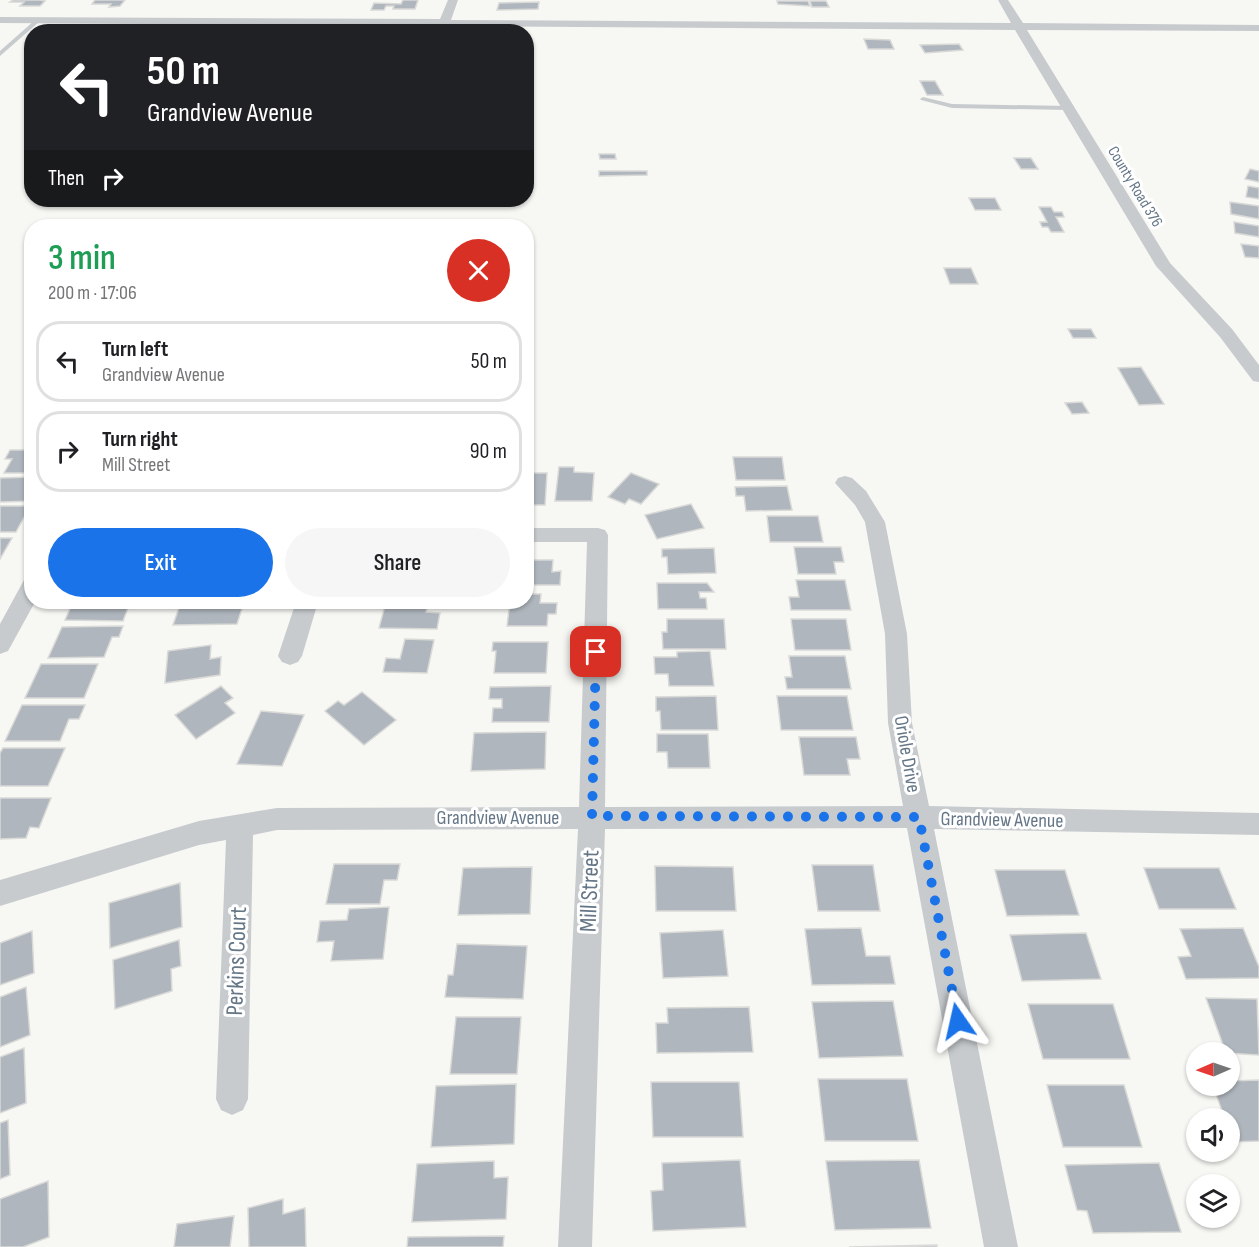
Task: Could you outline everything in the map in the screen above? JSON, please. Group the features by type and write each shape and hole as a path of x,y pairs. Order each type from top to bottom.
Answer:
{"street":[{"path":"446,22 453,0"},
{"name":"County Road 376","path":"1003,0 1164,266 1226,333 1259,377"},
{"path":"0,20 1259,28"},
{"name":"Oriole Drive","path":"845,483 859,494 870,508 875,522 896,634 900,723 1001,1247"},
{"name":"Mill Street","path":"534,535 598,535 592,816 576,1247"},
{"path":"0,645 24,601"},
{"path":"290,656 305,609"},
{"name":"Grandview Avenue","path":"0,893 154,845 240,824 312,817 919,817 1259,825"},
{"name":"Perkins Court","path":"232,1099 240,824"}],"lane":[{"path":"34,24 37,21"},
{"path":"0,54 24,33"},
{"path":"923,99 952,106 1068,108"}],"building":[{"path":"13,0 45,1 40,6 20,6 24,2 10,2"},
{"path":"95,0 125,0 120,6 109,7 111,4 92,4"},
{"path":"403,0 418,0 415,9 393,9 394,6 386,6 384,10 371,10 374,3 401,4"},
{"path":"777,1 808,1 810,6 778,4"},
{"path":"810,1 826,1 829,7 812,7"},
{"path":"539,2 538,9 497,10 499,3"},
{"path":"864,39 890,40 894,49 868,49"},
{"path":"959,44 963,50 925,53 920,45"},
{"path":"920,81 935,81 943,95 927,95"},
{"path":"599,154 615,154 616,159 600,159"},
{"path":"1014,158 1031,158 1038,169 1021,169"},
{"path":"1250,169 1259,171 1259,182 1245,179"},
{"path":"599,171 647,171 647,175 599,176"},
{"path":"1248,186 1259,188 1259,199 1246,197"},
{"path":"969,198 995,198 1001,210 975,210"},
{"path":"1230,202 1259,206 1259,219 1231,214"},
{"path":"1039,207 1051,207 1054,212 1062,212 1064,217 1056,217 1064,232 1051,232 1048,227 1042,227 1040,222 1047,222"},
{"path":"1234,222 1259,226 1259,237 1235,233"},
{"path":"1241,244 1259,246 1259,258 1245,257"},
{"path":"944,268 971,268 978,284 950,284"},
{"path":"1068,329 1091,329 1096,338 1073,338"},
{"path":"1141,367 1164,404 1139,405 1118,368"},
{"path":"1082,402 1089,413 1072,414 1065,403"},
{"path":"10,450 24,450 24,473 4,473 12,459 5,459"},
{"path":"733,457 782,457 785,480 736,480"},
{"path":"559,467 574,467 574,472 594,473 592,501 555,501"},
{"path":"534,473 547,473 545,505 534,505"},
{"path":"631,473 659,484 641,504 629,499 625,504 608,497"},
{"path":"24,477 24,501 0,502 0,478"},
{"path":"787,486 792,510 746,511 744,496 736,496 735,487"},
{"path":"691,504 704,528 657,539 645,515"},
{"path":"0,506 24,506 24,517 16,532 0,532"},
{"path":"767,516 818,516 823,542 770,542"},
{"path":"0,538 12,538 0,559"},
{"path":"794,547 841,547 844,562 834,562 836,574 798,574"},
{"path":"714,548 716,573 668,574 667,557 662,557 662,549"},
{"path":"534,560 553,560 552,572 561,571 560,585 534,585"},
{"path":"796,580 845,580 851,610 791,610 789,597 799,597"},
{"path":"657,583 707,583 714,592 699,592 700,598 706,598 707,609 658,609"},
{"path":"534,594 541,594 540,603 557,603 556,614 548,614 547,626 507,626 509,609 534,609"},
{"path":"70,609 128,609 123,621 65,620"},
{"path":"179,609 242,609 237,624 173,625"},
{"path":"384,609 427,609 426,612 440,613 437,629 379,628"},
{"path":"667,619 724,619 726,649 663,649 662,632 667,632"},
{"path":"791,619 846,619 851,650 795,650"},
{"path":"123,626 119,637 112,637 104,657 48,658 62,627"},
{"path":"405,639 434,640 427,673 383,672 386,658 400,659"},
{"path":"493,642 548,642 546,673 494,673 496,651 492,651"},
{"path":"211,645 210,659 221,657 220,675 165,683 168,651"},
{"path":"710,651 714,686 669,686 668,674 655,674 654,657 677,657 677,652"},
{"path":"789,656 845,656 851,689 787,689 785,677 792,677"},
{"path":"41,664 98,664 84,698 25,698"},
{"path":"221,686 233,698 225,703 235,713 196,739 175,715"},
{"path":"551,686 549,722 492,722 493,708 502,708 502,699 489,699 490,687"},
{"path":"362,692 396,720 364,745 325,711 338,701 344,705"},
{"path":"716,696 718,730 661,730 660,711 656,711 656,697"},
{"path":"777,696 847,696 853,730 781,730"},
{"path":"22,705 85,705 79,719 69,719 60,741 5,741"},
{"path":"261,711 304,715 282,766 237,764"},
{"path":"546,732 545,769 471,771 474,733"},
{"path":"657,734 708,734 710,768 668,768 667,752 657,752"},
{"path":"799,737 856,737 860,759 847,759 850,775 804,775"},
{"path":"3,748 65,748 48,786 0,786 0,753"},
{"path":"0,798 51,798 39,828 30,827 26,838 0,839"},
{"path":"334,864 400,864 397,880 384,880 380,904 326,904"},
{"path":"812,865 873,865 880,911 818,911"},
{"path":"655,866 733,867 736,911 656,911"},
{"path":"532,867 530,914 458,915 463,868"},
{"path":"1144,868 1219,868 1236,909 1159,909"},
{"path":"995,870 1065,870 1079,915 1007,916"},
{"path":"180,883 182,927 110,948 109,903"},
{"path":"389,907 383,959 331,961 334,941 317,942 320,921 347,920 349,909"},
{"path":"861,928 866,956 890,956 895,984 812,985 805,929"},
{"path":"1243,928 1259,967 1259,978 1186,979 1178,957 1191,956 1180,929"},
{"path":"723,930 728,976 663,978 660,933"},
{"path":"32,931 34,973 0,985 0,943"},
{"path":"1086,933 1101,979 1022,981 1010,935"},
{"path":"179,940 181,966 171,969 172,991 115,1009 113,960"},
{"path":"457,944 527,946 523,999 445,997 448,975 453,975"},
{"path":"26,987 30,1035 0,1047 0,997"},
{"path":"1206,998 1257,999 1259,1055 1240,1054 1240,1042 1222,1042"},
{"path":"893,1001 903,1056 819,1058 812,1002"},
{"path":"1028,1004 1113,1004 1130,1059 1043,1059"},
{"path":"749,1007 753,1052 657,1053 656,1023 668,1023 667,1008"},
{"path":"456,1017 521,1017 517,1074 450,1074"},
{"path":"24,1048 26,1103 0,1113 0,1057"},
{"path":"818,1079 907,1079 918,1141 825,1141"},
{"path":"1259,1080 1259,1141 1240,1142 1240,1108 1221,1108 1217,1096 1240,1096 1240,1081"},
{"path":"651,1082 739,1082 743,1137 653,1137"},
{"path":"516,1084 514,1144 431,1147 436,1086"},
{"path":"1047,1085 1124,1085 1142,1147 1063,1147"},
{"path":"8,1120 10,1175 0,1179 0,1123"},
{"path":"740,1160 746,1227 653,1231 651,1191 663,1190 662,1163"},
{"path":"919,1160 931,1228 835,1230 826,1161"},
{"path":"494,1161 494,1178 508,1177 506,1219 412,1222 417,1164"},
{"path":"1159,1163 1181,1232 1093,1233 1087,1211 1077,1210 1065,1165"},
{"path":"48,1181 49,1237 23,1247 0,1247 0,1199"},
{"path":"283,1199 283,1214 305,1208 306,1247 249,1247 248,1208"},
{"path":"234,1216 230,1247 174,1247 177,1224"},
{"path":"504,1236 503,1247 407,1247 408,1237"},
{"path":"937,1245 937,1247 849,1247"}],"route":[{"path":"596,652 592,816 919,817 958,1021"}]}
